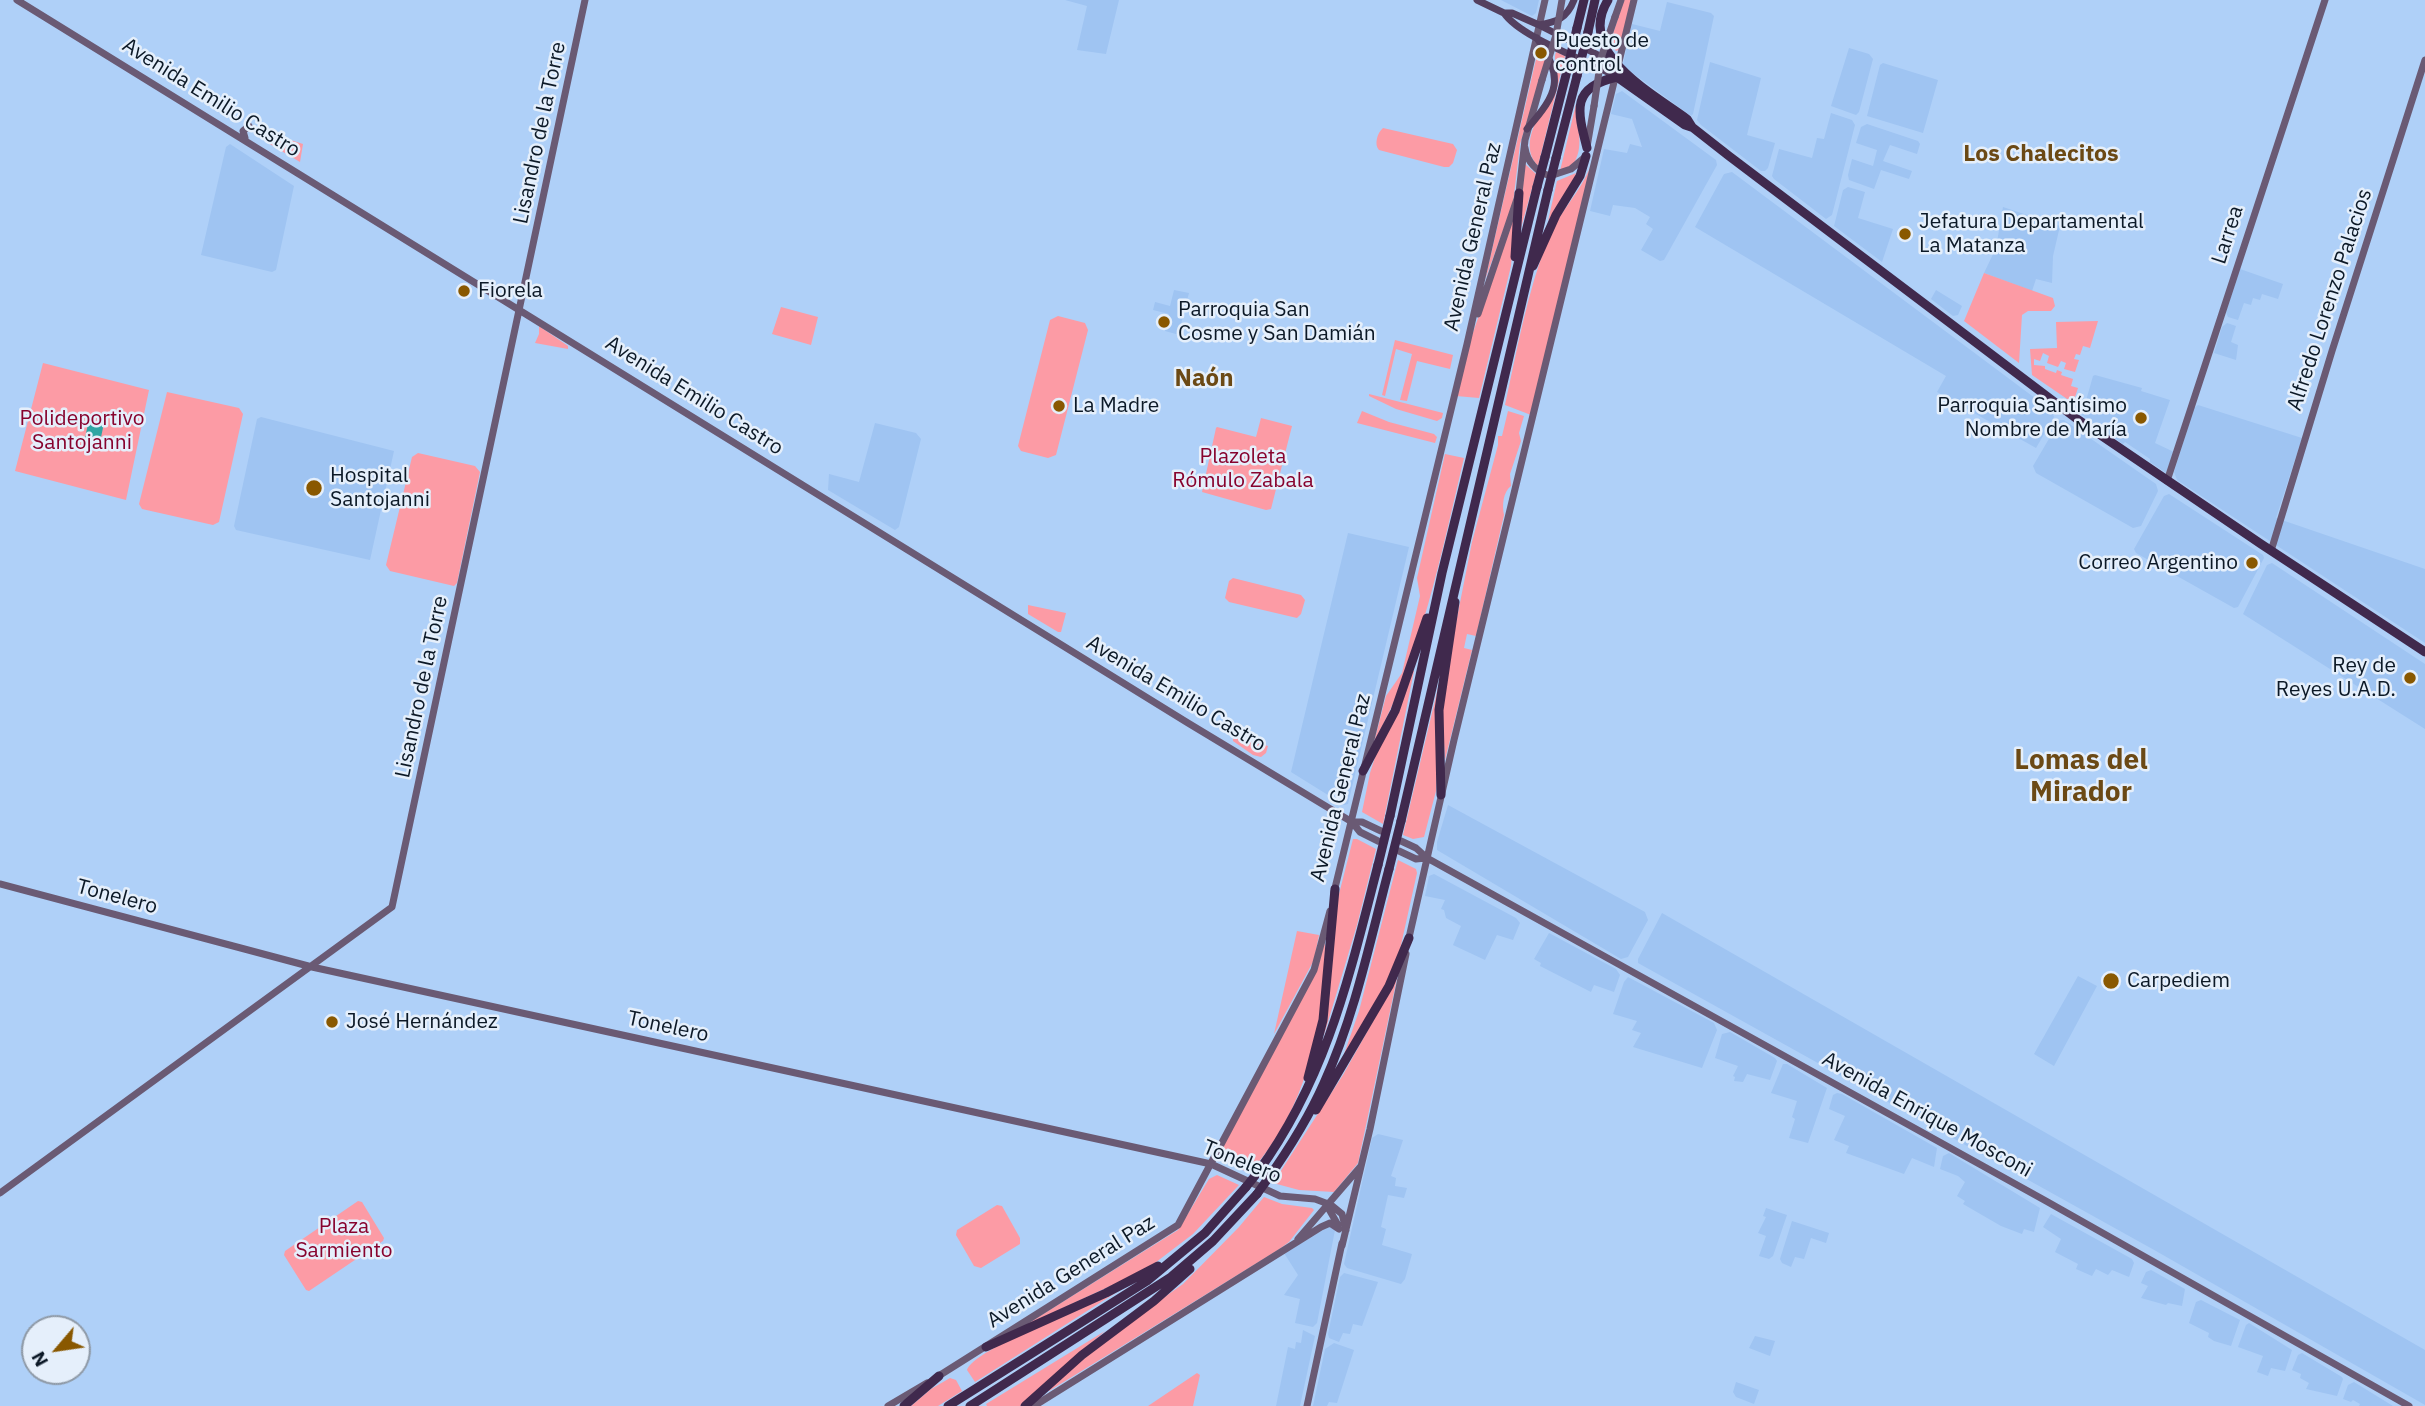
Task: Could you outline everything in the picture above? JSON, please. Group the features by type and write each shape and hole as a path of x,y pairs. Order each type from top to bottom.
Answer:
{"highway":[{"name":"Avenida General Paz","path":"948,1406 1147,1281 1205,1233 1258,1172 1298,1109 1331,1033 1378,865 1442,573 1584,0"},
{"path":"1300,1131 1342,1039 1389,869 1524,287 1595,0"},
{"path":"1608,0 1600,18 1601,33 1617,72 2077,419 2425,652"},
{"path":"1524,287 1556,215 1580,176 1587,152 1580,121 1582,97 1595,83 1617,72"},
{"path":"1513,280 1519,193"},
{"path":"1441,794 1439,710 1460,561"},
{"path":"1363,771 1395,711 1442,573"},
{"path":"1298,1109 1323,1020 1335,889"},
{"path":"1025,1406 1044,1395 1100,1340 1174,1284 1257,1194 1325,1097 1385,992 1409,938"},
{"path":"986,1347 1136,1278 1159,1266 1205,1233"},
{"path":"970,1406 1154,1290 1213,1241"},
{"path":"904,1406 939,1376"}],"main road":[{"path":"1477,0 1539,25 1605,59 1617,72"},
{"path":"1539,25 1553,23 1564,17 1574,0"},
{"path":"1504,13 1509,21 1536,37 1617,72"},
{"path":"1527,129 1548,100 1554,83 1554,66 1536,37"}],"street":[{"name":"Avenida Emilio Castro","path":"17,0 1352,822 1360,832 1378,841"},
{"name":"Lisandro de la Torre","path":"0,1193 391,907 585,0"},
{"name":"Avenida General Paz","path":"888,1406 1176,1227 1314,970 1467,344 1545,0"},
{"path":"1467,344 1519,193 1527,129 1556,35 1562,0"},
{"path":"1525,140 1527,157 1545,174 1564,173 1578,164 1587,152 1601,58 1621,0"},
{"path":"1307,1406 1342,1246 1343,1229 1361,1166 1441,794 1634,0"},
{"name":"Larrea","path":"2166,481 2325,0"},
{"name":"Alfredo Lorenzo Palacios","path":"2271,551 2425,60"},
{"path":"245,139 243,131 249,126"},
{"name":"Avenida Emilio Castro","path":"1352,822 1362,822 1381,831"},
{"path":"1401,841 1416,848 1427,858"},
{"path":"1399,851 1416,859 1427,858"},
{"name":"Avenida Enrique Mosconi","path":"1427,858 2046,1201 2409,1406"},
{"name":"Tonelero","path":"0,884 312,967 1212,1164 1280,1196 1315,1199 1326,1204"},
{"path":"1295,1243 1361,1166"},
{"path":"1326,1204 1343,1229"},
{"path":"1034,1406 1044,1395 1327,1224 1343,1229"}],"shaded area":[{"path":"1065,0 1119,0 1106,54 1077,50 1087,6"},
{"path":"1501,0 1539,0 1536,13 1532,16"},
{"path":"1667,2 1714,16 1691,116 1623,64 1632,24 1660,31"},
{"path":"1849,48 1869,54 1873,59 1856,115 1831,106"},
{"path":"1710,62 1761,78 1747,135 1775,143 1765,171 1761,171 1697,120"},
{"path":"1883,63 1938,80 1923,133 1867,116 1880,65"},
{"path":"1622,91 1716,160 1717,165 1664,260 1660,261 1641,250 1653,229 1646,224 1650,217 1635,208 1613,205 1610,216 1590,211 1604,149 1627,153 1630,144 1642,147 1632,119 1611,114 1616,94"},
{"path":"1831,113 1852,120 1855,125 1832,215 1826,219 1772,176 1779,149 1812,158 1817,138 1824,139"},
{"path":"1867,124 1918,141 1920,144 1917,154 1890,145 1883,161 1912,171 1909,179 1881,170 1874,189 1849,180 1852,159 1873,166 1877,150 1856,143 1861,127"},
{"path":"230,144 294,186 276,270 272,272 201,255 226,147"},
{"path":"1732,172 2051,410 2054,417 2036,448 1937,392 1946,376 1695,227 1724,174"},
{"path":"1848,187 1865,192 1858,218 1893,229 1882,262 1834,226 1843,190"},
{"path":"2003,207 2060,226 2053,256 2052,283 2036,279 2032,291 1984,273 1996,248"},
{"path":"2240,269 2283,284 2278,299 2262,294 2260,300 2253,298 2251,305 2244,303 2238,320 2228,317 2226,312"},
{"path":"1174,290 1189,293 1179,332 1176,334 1165,331 1169,314 1153,310 1155,302 1170,306"},
{"path":"1936,290 1962,306 1958,315 1953,316 1931,299"},
{"path":"2227,323 2236,326 2231,342 2238,345 2236,360 2214,353 2222,327"},
{"path":"2095,375 2142,388 2141,391 2170,400 2155,443 2174,452 2166,473 2150,462 2150,459 2082,415"},
{"path":"2198,405 2302,438 2276,518 2425,569 2425,643 2177,480 2174,472 2194,408"},
{"name":"Hospital Santojanni","path":"261,417 394,451 370,560 236,530 234,526 257,419"},
{"path":"89,419 104,423 99,447 84,443"},
{"path":"2060,420 2064,420 2156,484 2158,491 2141,526 2133,528 2036,473 2033,466"},
{"path":"875,423 916,433 921,439 899,527 895,530 828,490 829,474 859,482"},
{"path":"2169,494 2263,555 2264,558 2238,607 2234,608 2136,553 2134,549 2164,496"},
{"path":"1348,533 1409,547 1348,804 1344,805 1291,772"},
{"path":"2272,563 2425,664 2425,729 2243,614 2267,565"},
{"path":"1448,805 1645,912 1648,920 1628,957 1621,959 1437,850"},
{"path":"1434,874 1516,918 1520,923 1513,940 1497,935 1485,960 1453,945 1461,926 1446,918 1444,910 1441,909 1445,900 1425,896 1429,876"},
{"path":"1662,913 2425,1350 2425,1405 2156,1251 1638,963"},
{"path":"1549,933 1616,969 1620,975 1614,992 1594,985 1591,992 1540,966 1541,963 1534,959"},
{"path":"2078,976 2097,986 2054,1066 2034,1054"},
{"path":"1628,977 1714,1023 1717,1030 1702,1068 1633,1047 1641,1033 1632,1030 1637,1021 1613,1014"},
{"path":"1730,1032 1775,1058 1777,1061 1770,1080 1747,1074 1743,1082 1734,1081 1733,1076 1738,1066 1715,1058 1722,1034"},
{"path":"1783,1064 1827,1088 1808,1143 1789,1138 1797,1101 1771,1093"},
{"path":"1837,1093 1937,1148 1934,1167 1912,1158 1904,1174 1846,1153 1849,1146 1834,1140 1845,1116 1829,1109 1833,1095"},
{"path":"1378,1134 1403,1140 1391,1176 1396,1178 1395,1186 1407,1188 1404,1198 1388,1195 1381,1227 1386,1229 1382,1245 1412,1254 1401,1284 1347,1268 1344,1264 1372,1138"},
{"path":"1949,1153 2040,1208 2034,1232 2024,1229 2022,1234 2001,1226 1963,1204 1965,1201 1957,1196 1965,1182 1940,1169 1943,1156"},
{"path":"1766,1208 1787,1215 1773,1256 1769,1259 1759,1256 1766,1236 1758,1233 1766,1217 1763,1216"},
{"path":"2051,1214 2132,1259 2134,1263 2129,1277 2112,1270 2108,1275 2096,1269 2092,1276 2076,1269 2078,1264 2055,1252 2061,1239 2043,1227"},
{"path":"1792,1221 1829,1233 1826,1243 1811,1238 1804,1259 1795,1257 1791,1267 1780,1259"},
{"path":"1330,1226 1335,1230 1317,1323 1313,1327 1295,1323 1300,1299 1284,1295 1298,1275 1284,1253"},
{"path":"2151,1270 2185,1289 2182,1306 2141,1298 2148,1286 2141,1283 2146,1272"},
{"path":"1344,1273 1378,1282 1362,1326 1353,1324 1350,1334 1343,1333 1339,1342 1329,1338 1328,1334 1340,1277"},
{"path":"2201,1300 2240,1320 2231,1346 2214,1341 2208,1337 2209,1333 2189,1323 2196,1302"},
{"path":"2249,1323 2292,1350 2285,1371 2271,1368 2268,1376 2257,1372 2263,1356 2238,1347"},
{"path":"1303,1330 1315,1336 1300,1406 1276,1406 1288,1347 1295,1349 1296,1342 1301,1343"},
{"path":"1755,1336 1775,1341 1770,1356 1749,1348"},
{"path":"1334,1343 1354,1350 1337,1403 1313,1406 1325,1349"},
{"path":"2302,1353 2342,1377 2337,1396 2306,1389 2309,1383 2300,1378 2301,1374 2292,1370 2298,1355"},
{"path":"1736,1382 1759,1390 1754,1404 1736,1397 1733,1392"},
{"path":"2354,1382 2393,1406 2359,1406 2360,1404 2353,1400 2351,1402 2343,1399 2348,1385"}],"green space":[{"path":"1624,0 1631,0 1619,50 1616,51 1610,43"},
{"path":"1556,52 1565,56 1538,166 1531,155 1530,144 1532,132 1554,84 1557,73"},
{"path":"1537,55 1546,60 1520,144 1513,203 1485,280"},
{"path":"1576,104 1579,151 1572,166 1560,171"},
{"path":"1383,128 1453,144 1457,150 1453,163 1444,167 1379,150 1377,139"},
{"path":"275,135 303,144 300,162 268,143 269,136"},
{"path":"1524,163 1536,174 1521,228"},
{"path":"1591,165 1531,415 1505,405 1523,322 1548,239"},
{"path":"1576,173 1573,182 1548,221 1557,181"},
{"path":"1516,209 1511,266 1479,398 1456,396 1469,344"},
{"path":"1984,273 2053,298 2055,306 2051,311 2028,311 2022,315 2019,363 1964,321"},
{"path":"781,307 818,317 811,345 772,334"},
{"path":"1058,316 1085,323 1088,330 1056,455 1048,458 1021,451 1018,446 1050,320"},
{"path":"2098,321 2090,348 2083,346 2080,355 2076,354 2074,359 2079,360 2075,372 2064,369 2066,363 2061,361 2058,367 2047,363 2049,356 2043,353 2040,361 2034,359 2034,365 2045,366 2045,369 2056,373 2057,370 2062,372 2061,375 2073,379 2071,386 2078,388 2073,403 2032,375 2030,349 2057,348 2056,322"},
{"path":"539,326 568,346 568,349 535,343"},
{"path":"1395,340 1453,355 1450,369 1417,361 1407,401 1400,400 1412,354 1396,349 1385,396 1382,395"},
{"name":"Polideportivo Santojanni","path":"43,363 149,390 126,500 15,471"},
{"path":"167,392 239,408 243,414 219,522 213,525 142,509 139,504"},
{"path":"1369,394 1443,413 1442,418 1437,421 1396,409"},
{"path":"1362,411 1389,422 1434,434 1437,437 1435,443 1357,423"},
{"path":"1508,411 1524,416 1519,433 1521,441 1510,474 1511,486 1504,499 1504,515 1476,636 1467,634 1464,648 1472,650 1445,760 1442,707 1453,638 1472,542 1498,445 1498,436 1502,436"},
{"name":"Plazoleta Rómulo Zabala","path":"1261,418 1292,426 1271,509 1266,510 1202,492 1216,428 1256,437"},
{"path":"418,453 475,466 480,472 457,583 454,586 390,571 386,565 412,457"},
{"path":"1445,454 1464,458 1438,567 1418,639 1391,709 1374,742 1386,696 1402,673 1420,596 1417,578"},
{"path":"1233,578 1301,595 1305,600 1301,614 1297,618 1229,602 1225,598 1229,581"},
{"path":"1028,605 1066,613 1061,632 1028,614"},
{"path":"1412,671 1383,824 1362,812 1377,751"},
{"path":"1441,675 1436,791 1424,837 1413,839 1403,835"},
{"path":"1233,737 1268,746 1266,753 1261,757 1253,755 1233,741"},
{"path":"1353,839 1376,849 1357,925 1324,1035 1337,902"},
{"path":"1398,860 1416,869 1417,873 1399,954 1391,977 1342,1060 1359,1011"},
{"path":"1297,931 1319,935 1314,960 1274,1034"},
{"path":"1325,943 1321,1005 1308,1066 1285,1123 1269,1149 1249,1173 1222,1160 1222,1149"},
{"path":"1397,978 1358,1163 1334,1192 1299,1190 1273,1183 1343,1075"},
{"path":"1217,1175 1239,1185 1193,1234 1147,1269 1024,1326 1178,1230 1209,1179"},
{"path":"1264,1197 1282,1204 1314,1210 1289,1242 1278,1250 1049,1391 1104,1340 1183,1284 1239,1227"},
{"name":"Plaza Sarmiento","path":"358,1201 362,1202 384,1238 383,1241 309,1291 306,1290 284,1255 285,1251"},
{"path":"997,1205 1002,1206 1020,1238 1020,1244 981,1268 974,1266 956,1235 957,1230"},
{"path":"1117,1292 975,1382 967,1370 974,1361 1011,1339"},
{"path":"1105,1331 1020,1406 987,1406 986,1404"},
{"path":"1197,1373 1200,1375 1193,1406 1148,1406"},
{"path":"950,1378 956,1380 962,1391 938,1406 911,1406 931,1389"}],"place":[{"name":"Puesto de control","path":"1541,53"},
{"name":"Jefatura Departamental La Matanza","path":"1905,234"},
{"name":"Fiorela","path":"464,291"},
{"name":"Parroquia San Cosme y San Damián","path":"1164,322"},
{"name":"La Madre","path":"1059,406"},
{"name":"Parroquia Santísimo Nombre de María","path":"2141,418"},
{"name":"Hospital Santojanni","path":"314,488"},
{"name":"Correo Argentino","path":"2252,563"},
{"name":"Rey de Reyes U.A.D.","path":"2410,678"},
{"name":"Carpediem","path":"2111,981"},
{"name":"José Hernández","path":"332,1022"}],"district":[{"name":"Los Chalecitos","path":"2041,154"},
{"name":"Naón","path":"1204,379"},
{"name":"Lomas del Mirador","path":"2081,777"}]}
